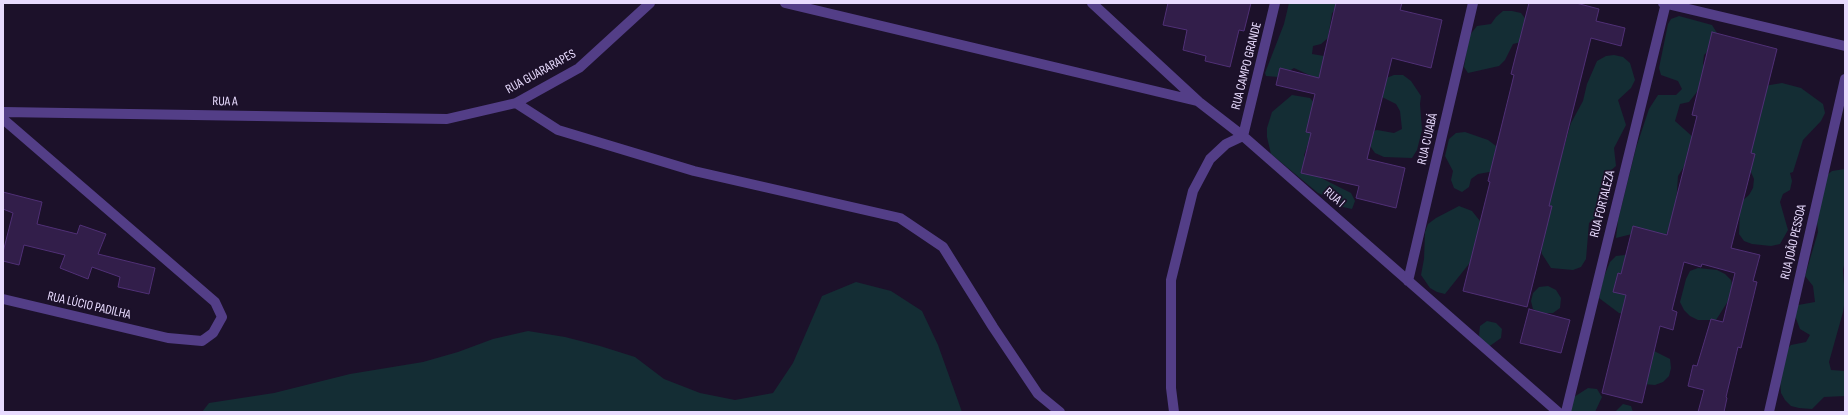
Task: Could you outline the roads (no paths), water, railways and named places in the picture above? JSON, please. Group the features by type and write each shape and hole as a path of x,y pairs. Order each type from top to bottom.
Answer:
{"street":[{"name":"RUA GUARARAPES","path":"447,119 516,103 578,68 639,15 650,3"},
{"path":"785,3 1199,102"},
{"name":"RUA I","path":"1092,3 1199,102 1243,136 1558,412"},
{"name":"RUA CAMPO GRANDE","path":"1243,136 1275,3"},
{"name":"RUA CUIABÁ","path":"1408,281 1473,3"},
{"path":"1665,3 1845,46"},
{"name":"RUA FORTALEZA","path":"1566,412 1665,3"},
{"name":"RUA JOÃO PESSOA","path":"1769,412 1845,79"},
{"path":"516,103 558,130 694,171 900,218 943,247 993,327 1038,394 1060,412"},
{"name":"RUA A","path":"3,112 447,119"},
{"name":"RUA LÚCIO PADILHA","path":"3,119 216,302 222,317 213,333 202,341 168,338 3,299"},
{"path":"1174,412 1171,388 1171,280 1193,191 1210,158 1226,144 1243,136"}]}
